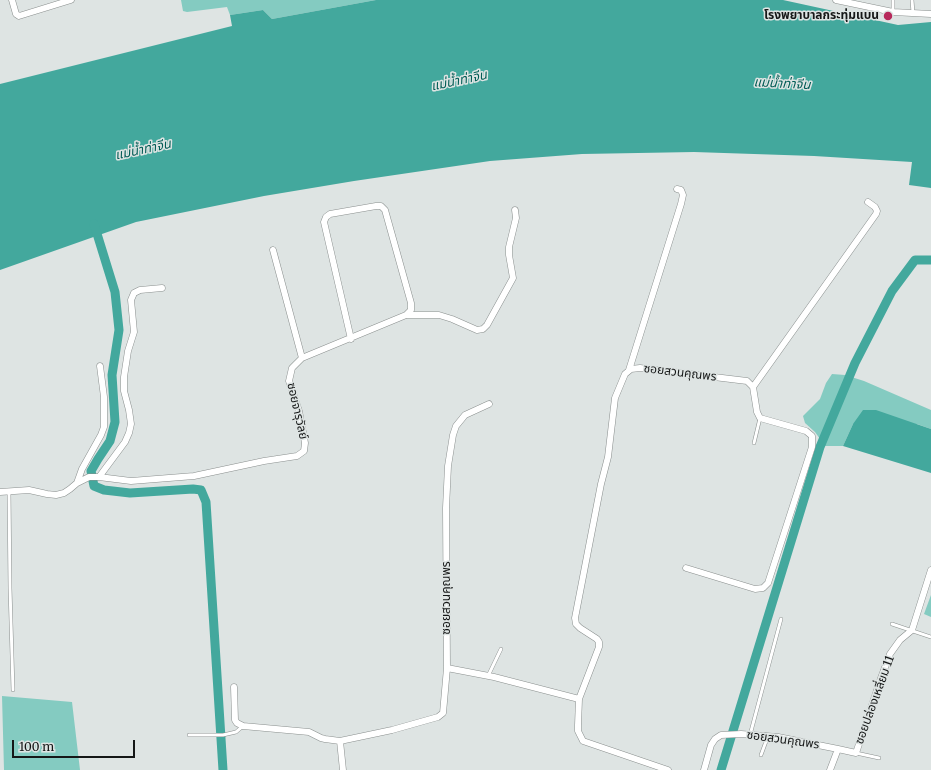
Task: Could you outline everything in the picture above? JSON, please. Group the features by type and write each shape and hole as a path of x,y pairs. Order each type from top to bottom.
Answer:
{"street":[{"path":"12,0 16,14 19,16 71,0"},
{"path":"836,0 893,12 931,14"},
{"path":"629,370 682,204 682,190 677,189"},
{"path":"686,568 755,589 763,588 768,582 812,446 812,436 806,431 760,418 757,412 753,387 876,214 877,211 875,207 868,202"},
{"path":"273,250 302,358 351,339 406,315 411,310 411,304 385,210 381,206 376,206 330,214 326,217 324,222 351,339"},
{"path":"406,315 439,315 477,330 483,329 512,278 509,247 516,218 514,210"},
{"path":"99,476 125,442 129,434 131,424 124,392 124,377 128,351 134,332 131,300 134,293 140,290 162,288"},
{"name":"ซอยจารุวัลย์","path":"0,492 9,490 29,490 56,495 64,493 77,483 89,477 99,476 130,481 178,478 264,461 298,456 304,451 305,443 299,411 289,381 292,368 302,358"},
{"path":"77,483 82,469 104,427 104,397 100,366"},
{"name":"ซอยสวนคุณพร","path":"668,770 583,741 578,731 579,699 599,647 599,642 576,624 575,618 609,450 615,398 624,374 629,370 640,368 747,381 753,387"},
{"name":"ซอยสวนคุณพร","path":"243,726 309,732 321,738 340,741 392,730 438,717 443,713 445,707 447,668 446,508 448,466 456,426 465,415 489,404"},
{"name":"ซอยปล่องเหลี่ยม 11","path":"830,770 838,749 856,753 890,654 900,640 912,630 931,570"},
{"path":"447,668 488,676 579,699"},
{"path":"234,686 235,720 237,724 243,726"},
{"name":"ซอยสวนคุณพร","path":"704,770 711,745 715,739 721,735 768,736 838,749"},
{"path":"340,741 343,770"}],"lane":[{"path":"893,0 893,12"},
{"path":"912,0 913,13"},
{"path":"754,443 760,418"},
{"path":"9,490 13,690"},
{"path":"750,735 781,619"},
{"path":"892,624 931,637"},
{"path":"488,676 501,649"},
{"path":"189,735 223,735 236,732 243,726"},
{"path":"761,755 768,736"},
{"path":"856,753 878,758"}],"green space":[{"path":"181,0 376,0 272,19 263,10 230,15 227,7 187,12 183,11"},
{"path":"832,374 845,375 864,381 931,410 931,429 917,424 853,424 843,446 825,446 815,432 805,423 803,416 820,399 826,383"},
{"path":"931,595 931,617 924,614"},
{"path":"2,696 72,702 80,770 4,770"}],"water":[{"name":"แม่น้ำท่าจีน","path":"376,0 783,0 898,25 931,22 931,188 909,185 912,162 814,156 694,152 582,154 490,161 264,196 136,222 0,270 0,84 232,26 230,15 263,10 272,19"},
{"path":"863,410 876,410 931,429 931,473 843,446 853,424"}],"waterway":[{"path":"94,224 115,292 119,330 112,375 115,422 110,441 91,471 94,486 104,490 130,493 193,489 201,490 206,502 223,770"},
{"path":"721,770 820,447 855,363 892,291 915,260 931,260"}],"place":[{"name":"โรงพยาบาลกระทุ่มแบน","path":"888,16"}]}
